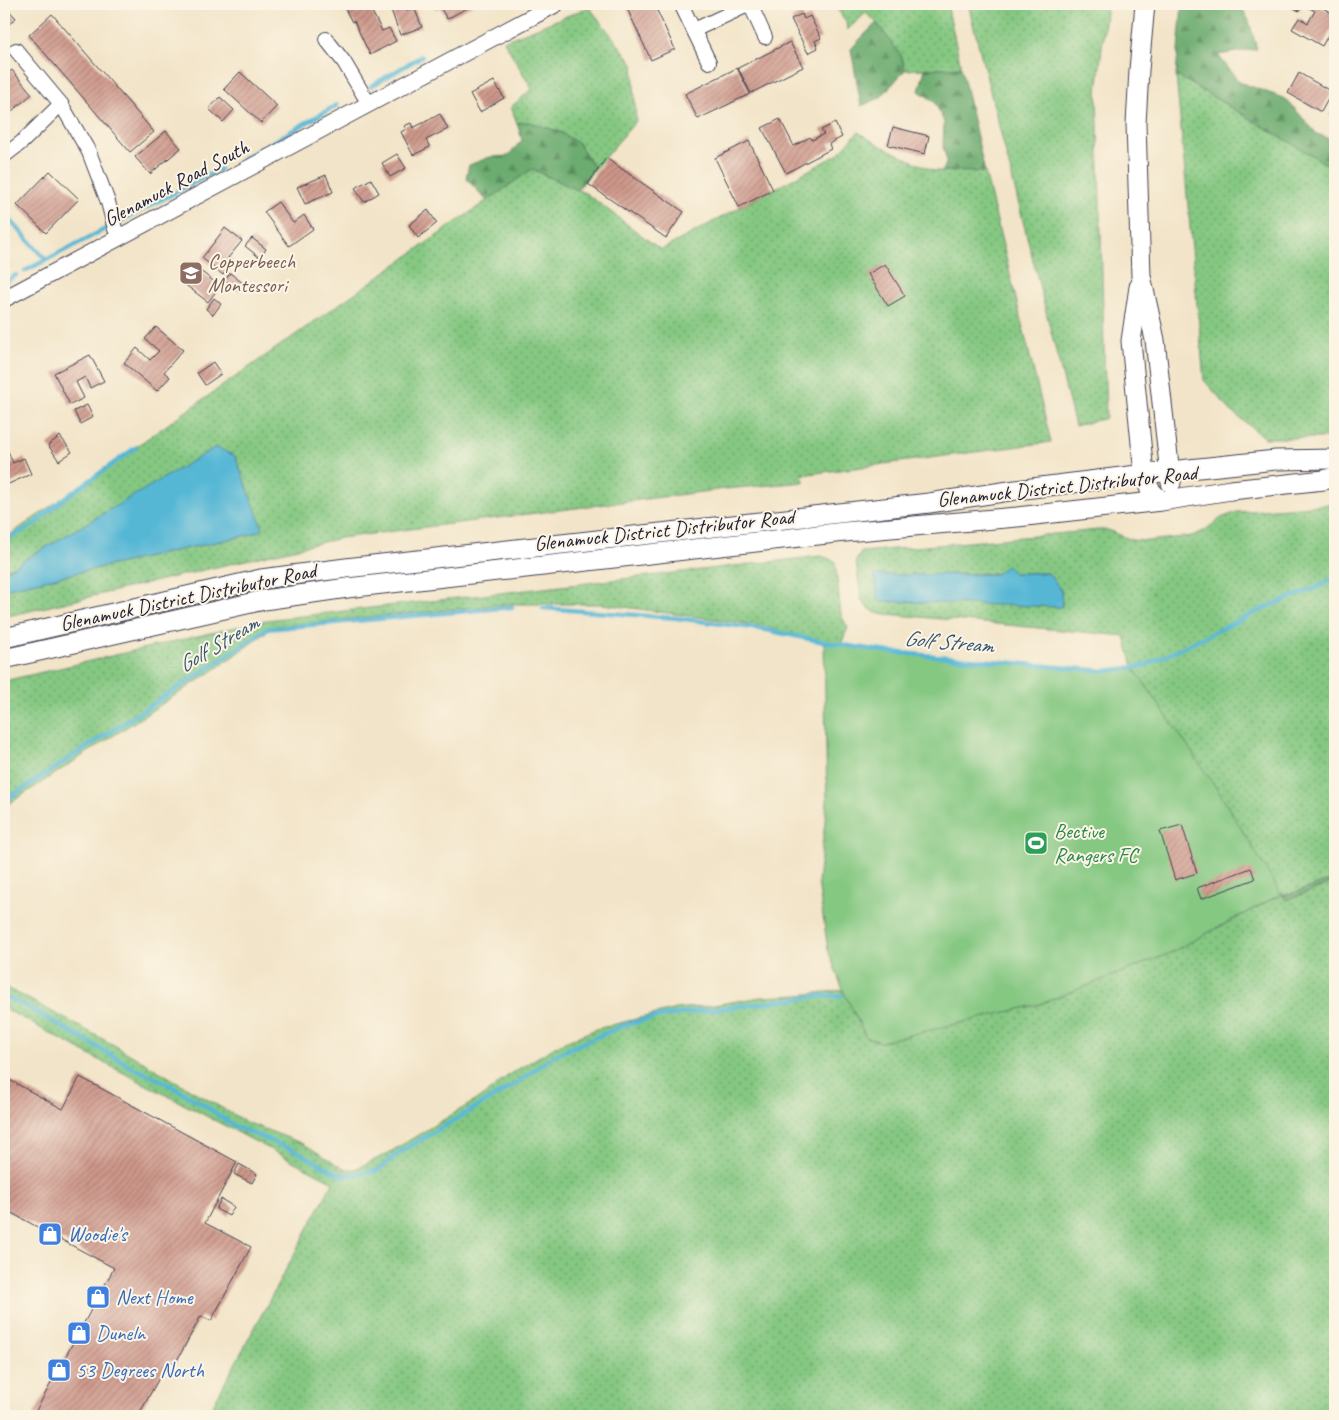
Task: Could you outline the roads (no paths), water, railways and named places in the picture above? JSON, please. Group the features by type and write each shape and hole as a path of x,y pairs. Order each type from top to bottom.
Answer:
{"main road":[{"path":"1141,276 1131,341 1144,474 1150,490 1161,501 1167,496 1170,488 1170,471 1155,340 1141,276 1136,124 1138,70 1145,4"},
{"name":"Glenamuck District Distributor Road","path":"4,638 261,579 929,503 1170,471 1276,460 1335,459"},
{"name":"Glenamuck District Distributor Road","path":"4,659 264,600 347,588 845,532 1017,517 1161,501 1335,477"}],"street":[{"name":"Glenamuck Road South","path":"4,299 116,229 369,104 556,4"},
{"path":"681,4 709,62"},
{"path":"694,30 750,4 765,38"},
{"path":"326,39 344,62 369,104"},
{"path":"16,50 61,104 89,152 116,229"},
{"path":"4,156 22,142 61,104"}],"water":[{"path":"216,447 235,456 263,529 252,534 4,589 4,572"},
{"path":"1007,565 1014,573 1048,573 1061,590 1062,607 878,601 875,575 996,574"}],"waterway":[{"path":"371,86 422,56"},
{"path":"243,159 337,105"},
{"path":"25,271 220,169"},
{"path":"4,213 46,260"},
{"path":"4,283 16,275"},
{"path":"4,541 33,525 62,500 135,448"},
{"name":"Golf Stream","path":"543,608 676,618 761,629 824,642 889,652 1105,671 1144,666 1267,607 1318,587 1335,578"},
{"name":"Golf Stream","path":"4,801 266,629 512,607"},
{"path":"4,996 31,1009 130,1066 166,1083 204,1105 234,1126 298,1152 342,1176 377,1171 400,1152 511,1087 557,1054 625,1025 657,1017 709,1010 819,996 842,996"}],"place":[{"name":"Copperbeech Montessori","path":"191,273"},
{"name":"Bective Rangers FC","path":"1036,843"},
{"name":"Woodie's","path":"50,1234"},
{"name":"Next Home","path":"98,1297"},
{"name":"Duneln","path":"79,1333"},
{"name":"53 Degrees North","path":"59,1370"}]}
